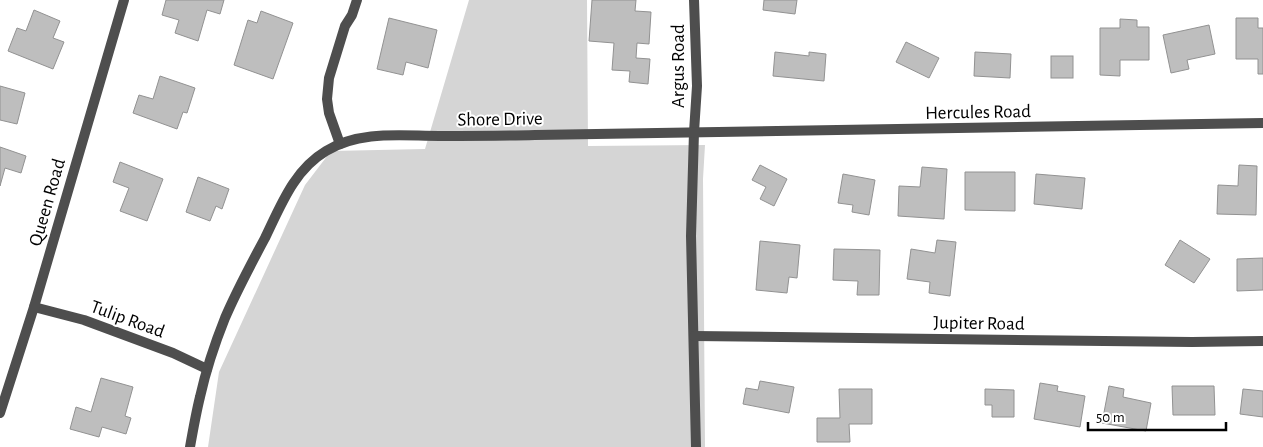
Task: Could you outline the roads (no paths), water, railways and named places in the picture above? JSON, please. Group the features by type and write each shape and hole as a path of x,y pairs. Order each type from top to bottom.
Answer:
{"street":[{"name":"Queen Road","path":"0,414 34,307 124,0"},
{"path":"340,144 329,113 330,78 345,26 352,15 357,0"},
{"name":"Argus Road","path":"694,0 697,86 694,132"},
{"name":"Hercules Road","path":"694,132 1263,123"},
{"path":"694,132 691,236 696,447"},
{"name":"Shore Drive","path":"190,447 207,369 224,320 240,284 300,172 326,151 348,141 369,136 493,136 694,132"},
{"name":"Tulip Road","path":"34,307 84,320 173,353 207,369"},
{"name":"Jupiter Road","path":"694,336 1192,342 1263,341"}]}
